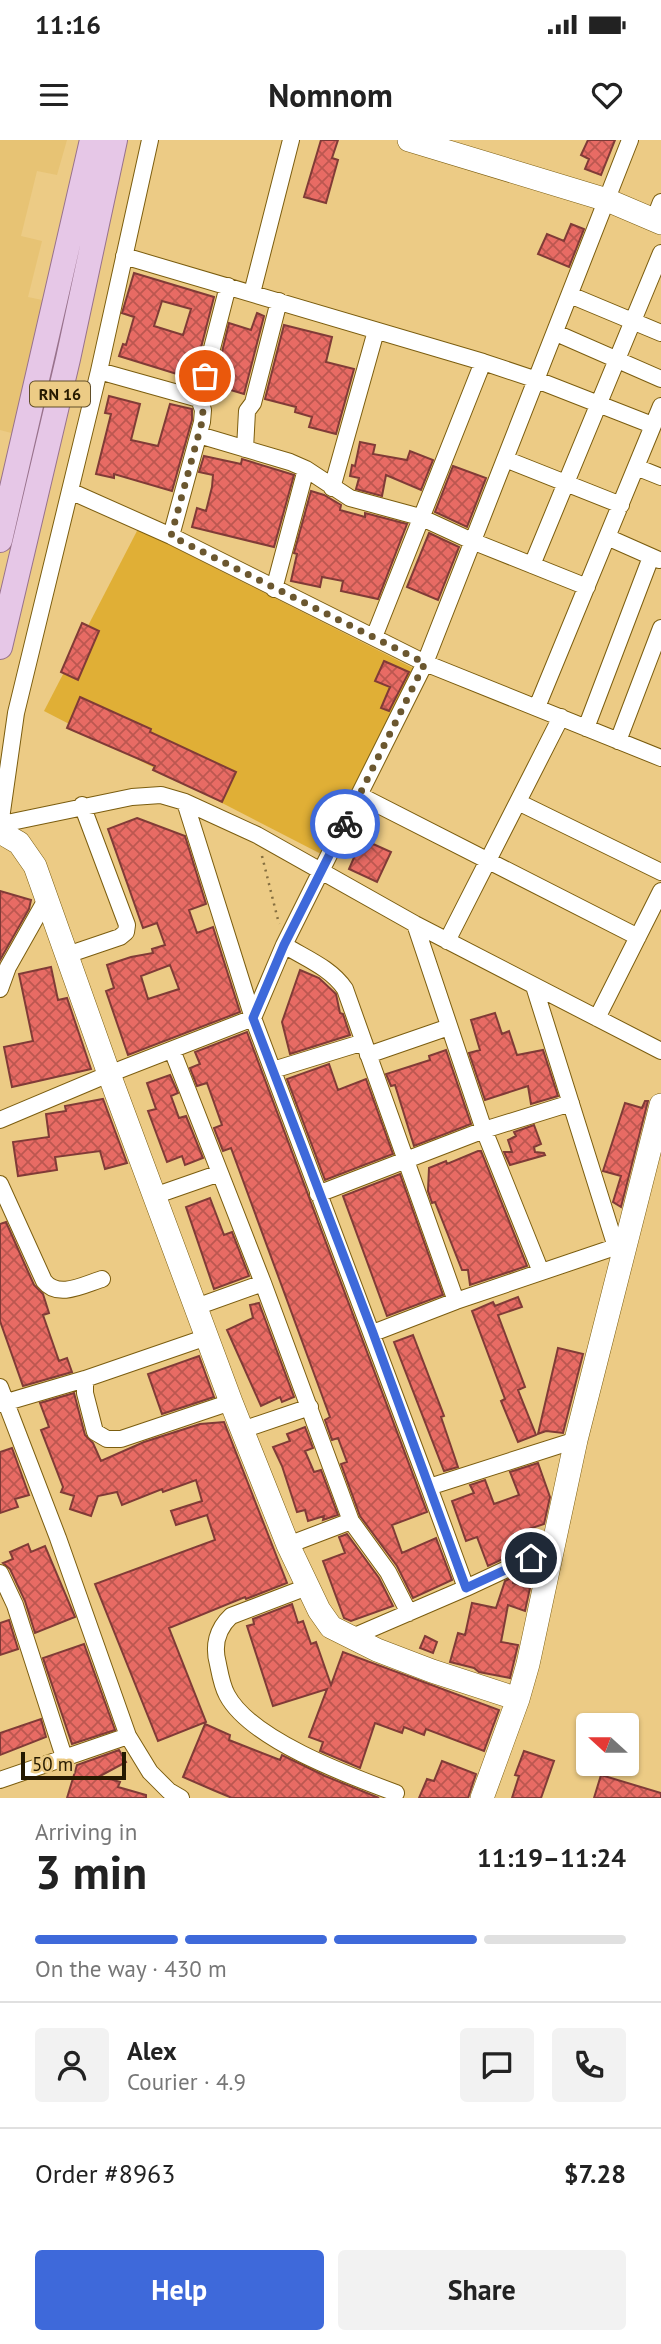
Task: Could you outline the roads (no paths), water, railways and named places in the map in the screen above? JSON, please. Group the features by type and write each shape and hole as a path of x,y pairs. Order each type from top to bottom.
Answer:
{"main road":[{"name":"RN 16","path":"0,540 92,140"},
{"name":"RN 16","path":"0,647 68,359 115,140"}],"street":[{"path":"1,828 16,713 99,371 150,140"},
{"path":"252,293 291,140"},
{"path":"409,140 659,215"},
{"path":"0,1120 253,1018 284,945 425,663 630,140"},
{"path":"532,565 661,253"},
{"path":"124,256 483,362 599,403 658,414 537,707"},
{"path":"171,536 199,435 203,410 199,399 228,286"},
{"path":"570,295 661,333"},
{"path":"245,449 247,411 253,403 279,301"},
{"path":"332,488 376,331"},
{"path":"556,332 661,379"},
{"path":"374,637 483,362"},
{"path":"99,371 199,399"},
{"path":"199,435 306,469 350,498 420,517 587,587"},
{"path":"505,459 621,505"},
{"path":"636,467 661,477"},
{"path":"274,589 306,469"},
{"path":"70,491 171,536 425,663 661,758"},
{"path":"586,728 656,559 607,537"},
{"path":"618,741 660,632"},
{"path":"447,941 561,717"},
{"path":"1,828 82,805 132,796 161,795 185,802 257,835 415,924 661,1051"},
{"path":"359,795 638,937"},
{"path":"185,802 253,1018 373,1333 466,1588"},
{"path":"518,802 661,872"},
{"path":"67,955 120,937 126,932 127,925 82,805"},
{"path":"1,828 19,843 35,866 231,1402 288,1545 325,1620 331,1627 350,1638 432,1671 518,1699"},
{"path":"597,1018 661,891"},
{"path":"0,989 8,967 47,898"},
{"path":"415,924 484,1130 541,1272"},
{"path":"284,945 328,971 345,989 456,1301"},
{"path":"534,986 571,1103 621,1245"},
{"path":"273,1070 449,1027"},
{"path":"172,1049 263,1283 351,1521 387,1572 409,1613"},
{"path":"318,1194 484,1130 571,1103"},
{"path":"482,1798 528,1664 621,1245 661,1105"},
{"path":"154,1196 220,1173"},
{"path":"0,1184 44,1281 50,1288 61,1291 102,1279"},
{"path":"373,1333 456,1301 621,1245"},
{"path":"196,1307 263,1283"},
{"path":"3,1404 207,1337"},
{"path":"85,1378 85,1393 95,1432 107,1439 121,1439 231,1402"},
{"path":"0,1387 3,1404 58,1538 128,1737 149,1772 169,1791 181,1798"},
{"path":"242,1430 310,1407"},
{"path":"429,1487 576,1440"},
{"path":"288,1545 351,1521"},
{"path":"350,1638 552,1548"},
{"path":"0,1573 15,1605 64,1757"},
{"path":"307,1587 231,1616 221,1625 216,1640 216,1659 227,1696 243,1714 290,1748 344,1774 396,1793"},
{"path":"0,1780 128,1737"}]}
